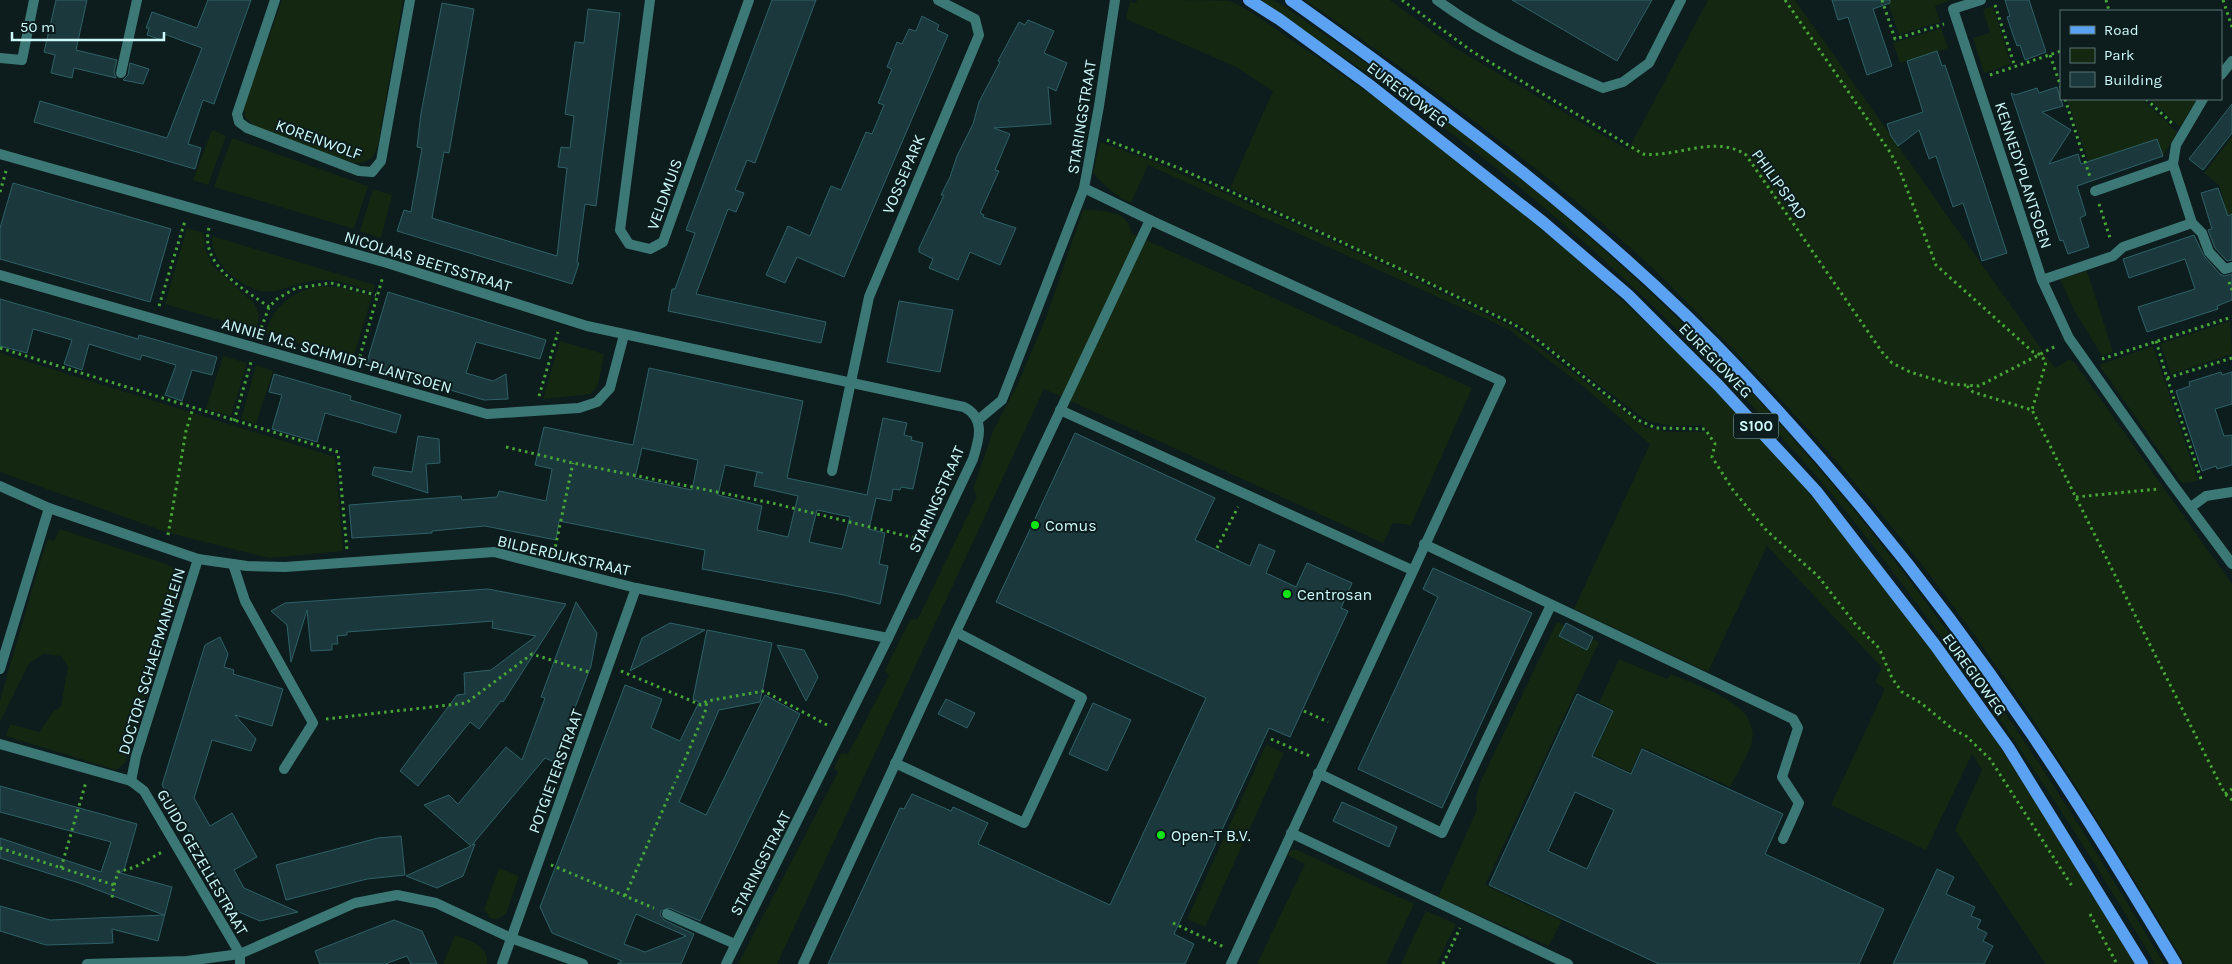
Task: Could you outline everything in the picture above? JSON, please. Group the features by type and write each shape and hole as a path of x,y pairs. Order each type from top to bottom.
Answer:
{"main road":[{"name":"EUREGIOWEG","path":"1249,0 1279,19 1368,84 1544,223 1628,295 1718,385 1816,492 1935,645 2008,747 2142,964"},
{"name":"EUREGIOWEG","path":"1291,0 1468,127 1647,280 1740,370 1832,471 1960,635 2036,740 2107,849 2176,964"}],"street":[{"path":"0,58 22,60 34,0"},
{"path":"121,73 137,0"},
{"name":"KORENWOLF","path":"275,0 237,114 239,122 247,128 360,172 372,172 381,161 410,0"},
{"name":"VELDMUIS","path":"650,0 620,230 629,244 650,249 663,242 749,0"},
{"name":"VOSSEPARK","path":"850,384 869,297 979,35 975,19 938,0"},
{"name":"STARINGSTRAAT","path":"726,964 888,638 973,459 980,432 978,420 1002,400 1084,188 1114,0"},
{"path":"1437,0 1456,14 1550,65 1603,88 1623,82 1649,63 1681,0"},
{"path":"1957,21 1953,9 1981,0"},
{"name":"KENNEDYPLANTSOEN","path":"1957,21 2042,280 2069,338 2171,482 2232,564"},
{"path":"2222,74 2232,61"},
{"path":"2202,100 2182,133 2173,155 2173,164 2192,223 2202,233 2209,252 2225,269 2232,267"},
{"name":"NICOLAAS BEETSSTRAAT","path":"0,154 387,263 562,318 624,335 964,407 978,420"},
{"path":"2094,191 2173,164"},
{"path":"1084,188 1501,381 1231,964"},
{"path":"803,964 956,632 1150,220"},
{"path":"2042,280 2113,256 2123,247 2192,223"},
{"name":"ANNIE M.G. SCHMIDT-PLANTSOEN","path":"0,275 477,412 579,408 602,398 610,388 624,335"},
{"path":"832,471 850,384"},
{"path":"1060,410 1412,570"},
{"name":"DOCTOR SCHAEPMANPLEIN","path":"0,486 49,508 198,558 136,756 131,781 0,744"},
{"path":"2191,507 2206,496 2232,492"},
{"path":"0,668 49,508"},
{"path":"1424,544 1793,720 1798,728 1782,777 1799,803 1783,839"},
{"name":"BILDERDIJKSTRAAT","path":"198,558 233,564 285,567 494,552 636,588 888,638"},
{"path":"233,564 245,601 313,723 284,769"},
{"name":"POTGIETERSTRAAT","path":"502,964 636,588"},
{"path":"1318,773 1442,833 1551,605"},
{"path":"895,763 1024,823 1064,739 1082,698 956,632"},
{"name":"GUIDO GEZELLESTRAAT","path":"131,781 144,791 240,959"},
{"path":"1291,833 1568,964"},
{"path":"87,964 240,959 355,903 397,895 436,903 511,938 583,964"},
{"path":"667,914 735,944"}],"path":[{"name":"PHILIPSPAD","path":"1402,0 1473,52 1643,154 1659,155 1713,146 1739,150 1750,160 1888,360 1910,372 1950,384 1979,386 2069,338"},
{"path":"1785,0 1890,152 1900,171 1936,265 2033,352 2042,354 2046,362 2032,410 2225,794 2232,800"},
{"path":"1882,0 1895,39 1957,21"},
{"path":"1994,0 2015,66"},
{"path":"2223,0 2232,27"},
{"path":"1977,79 2060,51"},
{"path":"2050,55 2060,84"},
{"path":"2147,100 2182,133"},
{"path":"1094,134 1181,169 1396,267 1515,325 1638,420 1656,428 1705,429 1715,444 1712,457 1733,490 1767,531 1818,576 1856,625 1879,648 1892,678 1902,692 1921,703 1954,730 1966,736 1990,759 2074,890"},
{"path":"0,192 11,157"},
{"path":"156,319 189,206"},
{"path":"214,213 207,235 208,247 212,258 229,277 269,308"},
{"path":"354,376 376,295 387,263"},
{"path":"234,421 255,348 269,308 277,298 296,288 315,283 331,282 376,295"},
{"path":"2087,364 2232,317"},
{"path":"535,411 562,318"},
{"path":"2156,341 2206,496"},
{"path":"0,348 338,452 348,563"},
{"path":"2167,378 2232,358"},
{"path":"1966,386 1973,392 2032,410"},
{"path":"166,548 186,432 193,408"},
{"path":"506,447 572,463 772,503 934,543"},
{"path":"551,566 572,463"},
{"path":"2076,498 2160,489 2171,482"},
{"path":"1217,548 1245,493"},
{"path":"311,720 466,703 532,654 604,677"},
{"path":"608,665 700,705 707,701 764,691 841,732"},
{"path":"676,778 705,712 707,701"},
{"path":"1304,711 1340,728"},
{"path":"1271,738 1324,762"},
{"path":"60,868 90,769"},
{"path":"624,896 675,782"},
{"path":"2225,794 2232,789"},
{"path":"112,898 118,872 135,867 175,844"},
{"path":"0,848 114,885"},
{"path":"539,860 667,914"},
{"path":"2085,906 2117,964"},
{"path":"1443,964 1466,916"},
{"path":"1173,923 1236,952"}],"green space":[{"path":"282,0 403,0 378,145 375,153 367,161 354,163 255,127 245,117 244,106"},
{"path":"1137,0 1230,1 1254,14 1376,98 1477,175 1576,258 1670,346 1761,439 1804,487 1896,600 1981,718 2060,840 2136,964 2046,964 1955,830 1982,770 1972,754 1926,850 1831,805 1885,689 1875,682 1882,668 1767,546 1708,672 1574,609 1650,444 1584,387 1508,329 1148,165 1131,203 1115,194 1101,182 1093,173 1100,142 1150,160 1252,205 1394,269 1514,328 1645,427 1667,432 1708,432 1702,425 1671,426 1647,421 1520,325 1230,188 1273,91 1236,67 1126,19 1130,2 1136,3"},
{"path":"1256,0 1273,0 1285,7 1410,94 1484,149 1597,244 1733,372 1784,428 1859,516 1953,639 2041,766 2164,964 2155,964 2101,873 2044,785 1985,698 1923,612 1844,509 1758,412 1686,338 1610,266 1572,231 1492,165 1406,100"},
{"path":"1305,0 1390,0 1455,48 1628,150 1708,0 1795,0 2055,368 2070,359 2075,363 2232,584 2232,964 2185,964 2070,777 2022,703 1965,622 1862,491 1751,367 1655,270 1564,192 1437,93"},
{"path":"1887,0 1951,0 1935,6 1940,22 1899,35"},
{"path":"1993,6 2011,64 1984,73 1973,38 1990,33 1983,9"},
{"path":"1941,28 1948,48 1900,63 1893,43"},
{"path":"2067,100 2143,100 2177,132 2163,156 2157,139 2093,160 2094,178"},
{"path":"2150,100 2196,100 2180,127"},
{"path":"212,130 226,136 208,185 193,180"},
{"path":"2232,137 2232,214 2227,215 2220,186 2204,173"},
{"path":"232,138 368,186 354,229 214,187"},
{"path":"373,189 392,195 381,238 360,231"},
{"path":"1083,210 1106,211 1120,216 1126,220 1131,233 1472,388 1411,525 1393,523 1383,543 1044,389 777,964 738,964 838,772 834,768 841,753 848,754 889,676 885,670 910,620 918,619 977,496 973,489 993,431 1019,381 1047,315"},
{"path":"187,228 204,233 205,249 213,266 254,303 259,314 257,331 165,304"},
{"path":"212,236 375,285 373,292 346,283 329,280 301,283 279,290 257,290 244,284 225,269 214,251"},
{"path":"2087,271 2113,352 2102,356 2074,310 2060,279"},
{"path":"319,286 339,287 372,296 353,359 265,333 273,315 285,302 300,292"},
{"path":"2230,321 2232,354 2171,374 2160,344"},
{"path":"560,341 604,354 598,385 591,394 543,399"},
{"path":"2153,346 2198,481 2182,483 2099,365"},
{"path":"0,353 335,457 343,551 269,558 169,533 0,472"},
{"path":"223,356 247,363 231,416 206,409"},
{"path":"256,365 273,371 256,424 241,419"},
{"path":"60,529 166,564 178,570 181,583 125,763 116,770 6,736 10,724 39,732 53,712 61,706 68,667 61,656 43,654 29,663 0,722 0,700 41,559 48,539 54,541"},
{"path":"1557,622 1599,642 1485,885 1562,921 1548,946 1438,897 1477,810 1476,797 1480,783"},
{"path":"1619,659 1667,679 1671,674 1712,691 1739,708 1748,718 1752,731 1751,745 1730,787 1642,747 1630,772 1594,755 1614,710 1599,703"},
{"path":"1266,745 1284,753 1205,927 1187,919"},
{"path":"1292,850 1297,850 1414,904 1386,964 1257,964 1305,864 1287,855"},
{"path":"499,868 519,876 506,914 496,919 488,917 489,915 484,910"},
{"path":"1426,911 1456,924 1437,964 1401,964"},
{"path":"455,935 482,948 487,958 487,964 443,964"}],"building":[{"path":"56,0 87,0 76,50 117,60 114,72 116,78 74,68 72,78 51,73 55,55 44,52"},
{"path":"208,0 251,0 214,104 203,100 188,144 201,148 195,169 34,122 40,101 167,138 202,48 164,34 162,40 147,35 149,28 146,28 152,12 197,28"},
{"path":"772,0 816,0 755,163 747,160 735,190 744,193 736,212 728,209 696,294 826,322 821,343 668,311 672,289 675,289 695,233 686,230"},
{"path":"1512,0 1652,0 1617,61"},
{"path":"1832,0 1890,0 1890,3 1873,9 1892,66 1867,75 1848,17 1838,20"},
{"path":"2005,0 2029,0 2046,52 2025,60 2020,45 2017,46 2007,17 2010,16"},
{"path":"442,3 474,9 449,153 444,152 432,218 557,256 567,168 558,167 561,147 570,148 574,116 565,114 575,42 584,43 588,9 620,13 596,206 585,204 577,262 579,263 572,284 397,231 404,210 411,212 422,148 417,147 421,113"},
{"path":"922,16 939,25 937,30 948,35 844,277 797,257 785,283 766,275 788,226 810,236 831,186 841,190 866,132 872,134 884,105 878,103 892,69 887,67 897,42 902,44 909,29 916,31"},
{"path":"1028,20 1054,31 1044,53 1067,63 1056,91 1048,87 1051,124 994,128 1010,134 995,170 999,171 980,213 984,215 983,217 1016,228 1000,265 970,252 958,280 929,268 933,259 919,252 919,248 944,195 941,195 973,124 979,102 1000,62 998,61 1019,22 1025,25"},
{"path":"1937,51 1942,66 1945,65 2007,253 1982,261 1963,203 1953,207 1936,156 1929,159 1919,130 1898,146 1891,136 1887,124 1923,112 1907,61"},
{"path":"130,63 149,69 143,84 123,80 128,75"},
{"path":"2057,87 2063,106 2042,112 2071,130 2049,164 2078,154 2081,164 2157,139 2163,156 2077,186 2086,215 2080,218 2089,247 2068,254 2063,240 2060,241 2011,93 2015,95 2037,88 2039,93"},
{"path":"2232,104 2232,133 2203,170 2189,159"},
{"path":"13,183 171,229 150,302 0,259 0,228"},
{"path":"2218,188 2228,216 2232,214 2232,260 2227,261 2215,248 2208,230 2212,229 2201,193"},
{"path":"2194,235 2204,256 2220,274 2224,276 2232,274 2232,300 2217,306 2218,309 2147,332 2138,307 2195,289 2185,259 2129,278 2123,259"},
{"path":"388,292 546,340 540,359 476,342 466,373 493,381 506,374 508,399 484,400 366,365"},
{"path":"0,299 138,339 139,335 217,357 212,375 192,370 182,401 165,395 176,365 142,355 140,360 89,344 82,370 64,364 72,340 33,329 27,353 0,346"},
{"path":"899,301 953,310 940,372 887,362"},
{"path":"649,368 803,401 787,478 867,495 883,418 907,423 904,435 912,437 911,440 923,443 913,489 901,487 900,490 893,489 891,501 876,498 869,529 885,533 879,564 888,566 880,604 844,595 702,569 705,550 559,521 556,540 485,526 432,531 432,533 352,538 349,505 461,496 462,500 497,497 499,491 546,501 552,469 535,465 544,427 633,445","holes":["642,448 698,460 692,490 635,478","725,465 763,473 757,472 754,486 798,496 788,537 757,530 762,506 718,495","817,510 850,517 842,549 809,542"]},
{"path":"2221,372 2222,375 2232,372 2232,404 2215,409 2224,436 2232,435 2232,465 2217,469 2216,466 2202,471 2176,391 2190,386 2189,382"},
{"path":"274,374 351,396 350,400 401,415 396,433 325,413 317,442 272,429 282,395 269,392"},
{"path":"1075,433 1215,498 1195,540 1250,566 1259,544 1275,551 1266,573 1296,587 1307,563 1352,583 1341,608 1348,611 1290,737 1269,728 1174,934 1194,944 1185,964 828,964 900,808 904,809 912,794 951,811 953,807 988,823 978,844 1110,905 1206,698 996,602"},
{"path":"418,436 439,439 440,463 426,464 428,493 372,475 374,467 412,472"},
{"path":"1433,568 1532,613 1442,808 1358,769 1438,597 1423,589"},
{"path":"488,589 566,604 503,702 501,701 479,729 470,722 418,786 400,771 457,695 465,694 464,673 491,670 536,636 492,628 493,621 347,632 347,635 337,636 338,644 332,644 332,650 311,651 307,610 291,662 287,625 271,611 285,603"},
{"path":"576,602 597,633 591,666 554,762 545,758 472,845 475,844 463,876 437,888 406,876 471,846 424,805 449,795 458,804 506,747 522,760 545,698 541,697"},
{"path":"670,623 705,630 630,671 642,638"},
{"path":"1566,623 1593,637 1587,650 1559,636"},
{"path":"707,630 772,643 760,702 719,710 679,802 706,815 765,695 800,714 700,921 669,908 661,911 660,915 664,920 694,934 681,964 617,964 622,961 552,933 540,907 625,685 662,699 651,728 680,741 699,702 693,699","holes":["636,914 686,936 645,952 624,944"]},
{"path":"220,637 228,654 224,667 234,670 233,674 283,689 272,726 235,715 256,739 251,751 212,740 194,798 210,826 232,813 257,857 234,870 244,888 298,912 260,921 234,910 162,785 205,645"},
{"path":"777,645 804,650 818,677 806,701"},
{"path":"1577,694 1613,711 1592,756 1631,774 1642,749 1783,814 1765,854 1884,909 1859,964 1659,964 1489,885","holes":["1575,792 1614,810 1587,869 1548,851"]},
{"path":"946,699 975,713 967,728 938,714"},
{"path":"1093,703 1131,720 1107,771 1069,754"},
{"path":"0,786 137,824 124,870 120,873 172,887 158,941 112,929 113,943 46,945 0,931 0,906 50,920 164,915 79,883 0,858 0,838 101,872 111,842 0,812"},
{"path":"1342,802 1397,827 1389,847 1333,821"},
{"path":"401,836 405,875 367,879 286,900 276,865 378,838"},
{"path":"1937,869 1954,877 1946,894 1975,907 1971,916 1981,920 1977,928 1987,933 1983,941 1993,946 1984,964 1893,964"},
{"path":"394,920 422,931 437,964 411,964 407,956 385,964 320,964 315,951"}],"place":[{"name":"Comus","path":"1035,525"},
{"name":"Centrosan","path":"1287,594"},
{"name":"Open-T B.V.","path":"1161,835"}]}
